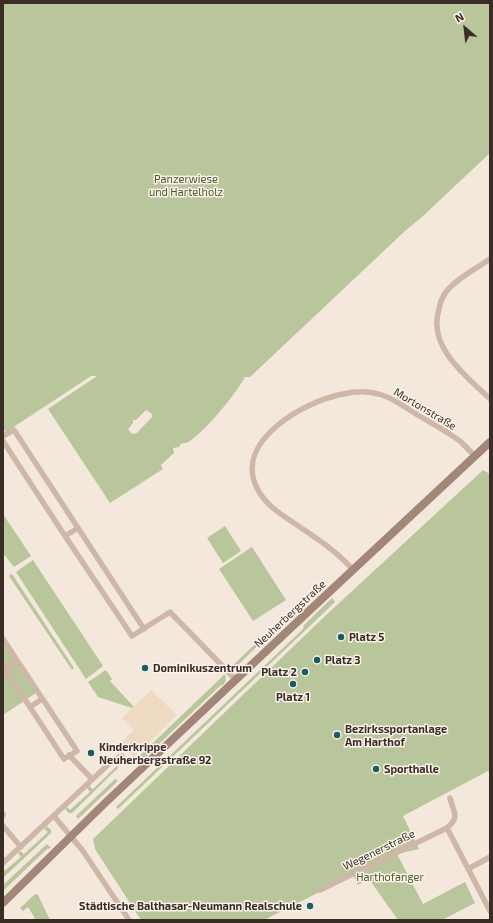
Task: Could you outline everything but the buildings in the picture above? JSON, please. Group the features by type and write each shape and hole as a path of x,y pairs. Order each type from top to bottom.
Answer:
{"main road":[{"name":"Neuherbergstraße","path":"3,903 104,804 490,442"}],"street":[{"path":"490,259 457,281 446,292 440,303 436,319 438,336 446,353 490,399"},
{"name":"Mortonstraße","path":"353,570 334,551 275,510 257,489 253,480 253,461 258,448 266,437 280,423 296,412 328,397 344,393 371,393 382,395 396,401 459,441 475,456"},
{"path":"3,436 14,430 144,629"},
{"path":"3,441 132,636 170,612 236,680"},
{"path":"65,536 78,528"},
{"path":"3,639 77,751 64,759 4,668 17,661"},
{"path":"30,707 42,699"},
{"path":"69,755 92,779"},
{"path":"3,863 112,761 122,756"},
{"path":"450,798 455,816 453,823 447,828 490,911"},
{"path":"54,816 83,851 129,920"},
{"path":"3,826 21,847"},
{"name":"Wegenerstraße","path":"320,890 447,828"},
{"path":"468,869 490,858"}],"green space":[{"name":"Panzerwiese und Hartelholz","path":"3,3 490,3 490,153 250,377 245,377 228,402 205,428 189,442 173,448 174,453 161,465 163,469 110,503 48,409 97,376 91,376 6,432 3,428","holes":["146,410 152,414 152,417 137,433 132,434 128,429 133,423 133,420 136,420"]},
{"name":"Bezirkssportanlage Am Harthof","path":"483,470 490,474 490,773 488,771 403,816 419,849 397,854 423,904 465,882 475,903 442,920 398,920 369,879 358,885 353,875 264,920 141,920 95,849 93,839 323,618"},
{"path":"3,514 31,556 14,567 3,553"},
{"path":"225,526 241,551 223,563 207,538"},
{"path":"252,547 286,600 253,621 219,569"},
{"path":"33,560 103,666 86,679 16,572"},
{"path":"12,574 74,668 72,670 9,576"},
{"path":"332,598 335,602 118,809 116,807 303,629 304,625"},
{"path":"302,602 306,606 291,617 288,616 239,664 239,666 233,669 230,668 292,609"},
{"path":"3,643 36,693 3,715"},
{"path":"106,670 112,679 110,681 134,707 132,708 98,697 88,682"},
{"path":"225,674 226,680 224,684 220,686 160,743 153,750 153,753 143,758 138,763 135,760"},
{"path":"117,766 118,768 72,813 69,813 65,809 67,807 70,810 90,792 87,788 89,786 93,789"},
{"path":"115,779 118,781 78,819 76,816"},
{"path":"47,826 51,830 51,833 3,878 3,872 21,857 18,853 20,851 24,854 48,832 44,829"},
{"path":"47,844 51,848 47,849 3,891 3,885"},
{"path":"35,894 38,895 50,920 36,920 28,907 23,911 20,908"}],"shaded area":[{"path":"151,690 177,715 134,757 120,743 134,730 122,718"}],"place":[{"name":"Platz 5","path":"341,637"},
{"name":"Platz 3","path":"317,660"},
{"name":"Dominikuszentrum","path":"145,668"},
{"name":"Platz 2","path":"305,672"},
{"name":"Platz 1","path":"293,684"},
{"name":"Bezirkssportanlage Am Harthof","path":"337,735"},
{"name":"Kinderkrippe Neuherbergstraße 92","path":"91,753"},
{"name":"Sporthalle","path":"376,769"},
{"name":"Städtische Balthasar-Neumann Realschule","path":"310,906"}],"park label":[{"name":"Harthofanger","path":"390,877"}]}
